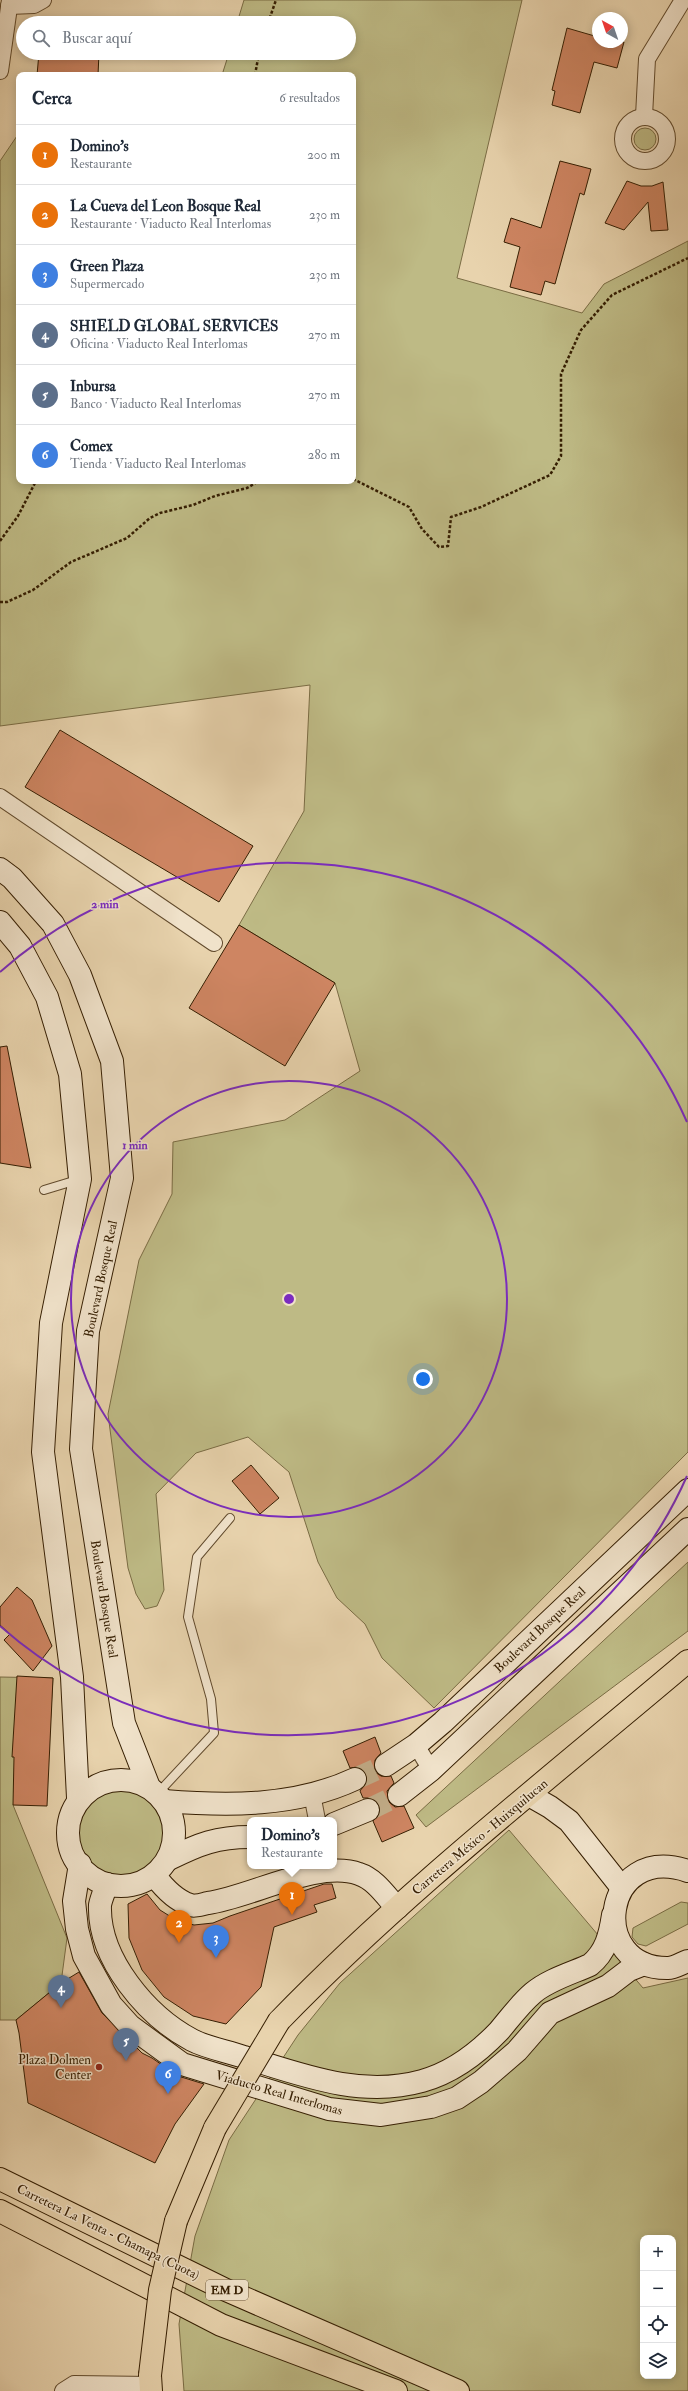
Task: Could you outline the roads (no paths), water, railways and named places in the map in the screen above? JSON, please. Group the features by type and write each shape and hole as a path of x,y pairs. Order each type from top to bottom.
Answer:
{"main road":[{"name":"Boulevard Bosque Real","path":"0,869 12,878 53,924 80,975 112,1061 122,1178 88,1331 81,1449 124,1723 156,1794"},
{"path":"0,922 20,946 47,996 70,1074 80,1179 51,1323 43,1452 72,1677 78,1798"},
{"name":"Boulevard Bosque Real","path":"386,1765 416,1745 443,1722 688,1490"},
{"path":"399,1795 431,1770 688,1529"},
{"name":"Carretera México - Huixquilucan","path":"150,2384 160,2290 176,2221 215,2128 279,2021 331,1968 397,1908 688,1661"},
{"path":"156,1794 173,1820 175,1840 169,1859 155,1876 140,1884 124,1886 107,1884 93,1877 80,1864 72,1850 68,1832 70,1814 78,1798 98,1783 124,1779 156,1794 256,1803 312,1794 337,1787 355,1779"},
{"path":"529,1795 550,1807 569,1821 622,1888 633,1876 647,1868 667,1865 688,1871"},
{"path":"337,1823 368,1810"},
{"path":"169,1859 212,1840 226,1837 247,1837"},
{"name":"Viaducto Real Interlomas","path":"80,1864 74,1901 77,1929 84,1956 111,2005 130,2026 182,2064 329,2109 381,2115 431,2107 457,2098 481,2082 517,2051 550,2013 608,1986 629,1970 644,1964"},
{"path":"155,1876 166,1891 191,1906 219,1902 323,1870 341,1870 359,1874 369,1880 397,1908"},
{"name":"Viaducto Real Interlomas","path":"107,1884 100,1904 109,1948 132,1990 148,2008 193,2040 295,2073 355,2087 401,2086 422,2081 444,2073 465,2060 498,2032 534,1991 590,1965 598,1958 610,1934 615,1901 622,1888"},
{"path":"613,1916 616,1935 627,1952 644,1964 668,1968 688,1961"},
{"name":"Carretera La Venta - Chamapa (Cuota)","path":"0,2179 226,2290 409,2368 458,2391"},
{"name":"EM D","path":"0,2211 221,2325 396,2391"}],"street":[{"path":"0,71 10,3 34,5 42,0"},
{"path":"644,116 647,59 683,0"},
{"path":"0,797 214,943"},
{"path":"416,1745 431,1770"},
{"path":"312,1794 316,1817"},
{"path":"63,2391 74,2384 150,2384"}],"lane":[{"path":"44,1190 80,1179"},
{"path":"156,1794 214,1733 211,1699 188,1617 197,1557 230,1518"}],"tunnel":[{"path":"355,1779 386,1765"},
{"path":"368,1810 399,1795"}],"place":[{"name":"Domino's","path":"292,1915"},
{"name":"La Cueva del Leon Bosque Real","path":"179,1943"},
{"name":"Green Plaza","path":"216,1958"},
{"name":"SHIELD GLOBAL SERVICES","path":"61,2008"},
{"name":"Inbursa","path":"126,2061"},
{"name":"Plaza Dolmen Center","path":"99,2067"},
{"name":"Comex","path":"168,2094"}]}
